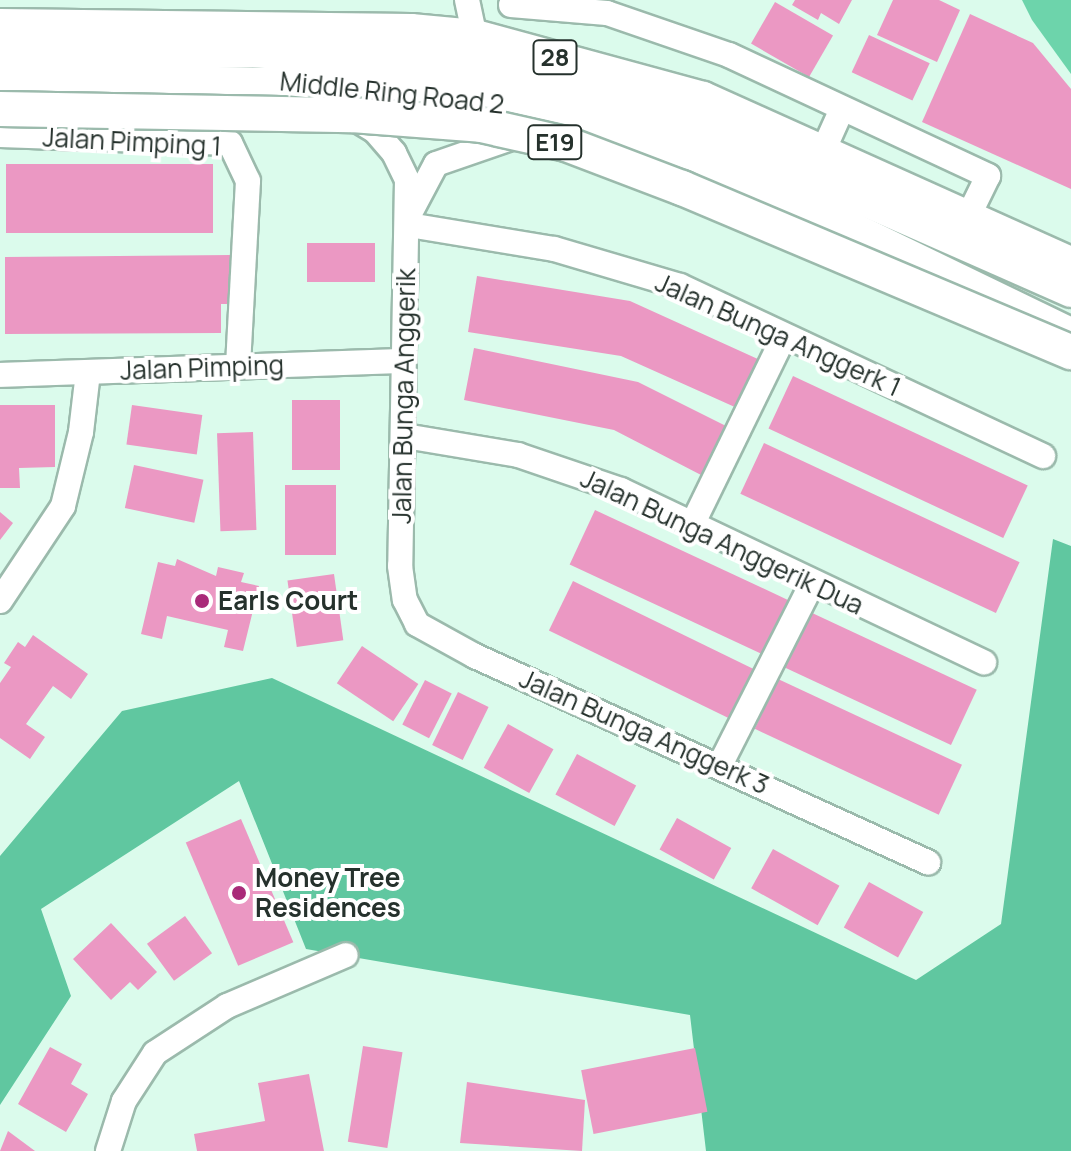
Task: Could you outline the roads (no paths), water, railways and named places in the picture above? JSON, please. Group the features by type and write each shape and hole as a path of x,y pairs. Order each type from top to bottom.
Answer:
{"highway":[{"name":"Middle Ring Road 2","path":"0,26 411,31 475,37 703,99 824,149 1071,264"},
{"name":"E19","path":"0,54 254,50 457,67 571,84 704,128 1071,290"},
{"name":"Middle Ring Road 2","path":"0,81 293,81 490,100 597,121 698,155 1071,335"},
{"name":"E19","path":"0,109 352,115 481,125 566,144 682,188 1071,354"},
{"path":"1033,317 1071,354"}],"street":[{"path":"467,0 475,37"},
{"path":"518,48 511,2 607,13 729,55 988,176 968,217"},
{"name":"Jalan Bunga Anggerik","path":"293,81 375,131 394,153 407,180 409,225 403,361 405,436 400,566"},
{"path":"824,149 842,109"},
{"name":"Jalan Bunga Anggerik","path":"409,225 413,200 436,164 472,148 597,121"},
{"name":"Jalan Pimping 1","path":"0,135 230,143 248,181 238,367"},
{"name":"Jalan Bunga Anggerk 1","path":"409,225 554,249 680,286 1043,456"},
{"path":"692,525 784,336"},
{"name":"Jalan Pimping","path":"0,375 403,361"},
{"path":"0,601 63,506 81,432 88,372"},
{"name":"Jalan Bunga Anggerik Dua","path":"405,436 518,455 621,490 812,584 984,662"},
{"name":"Jalan Bunga Anggerk 3","path":"400,566 405,600 417,624 475,656 928,862"},
{"path":"720,765 812,584"},
{"path":"108,1151 124,1101 155,1053 227,1006 346,955"}],"place":[{"name":"Earls Court","path":"202,601"},
{"name":"Money Tree Residences","path":"239,893"}]}
